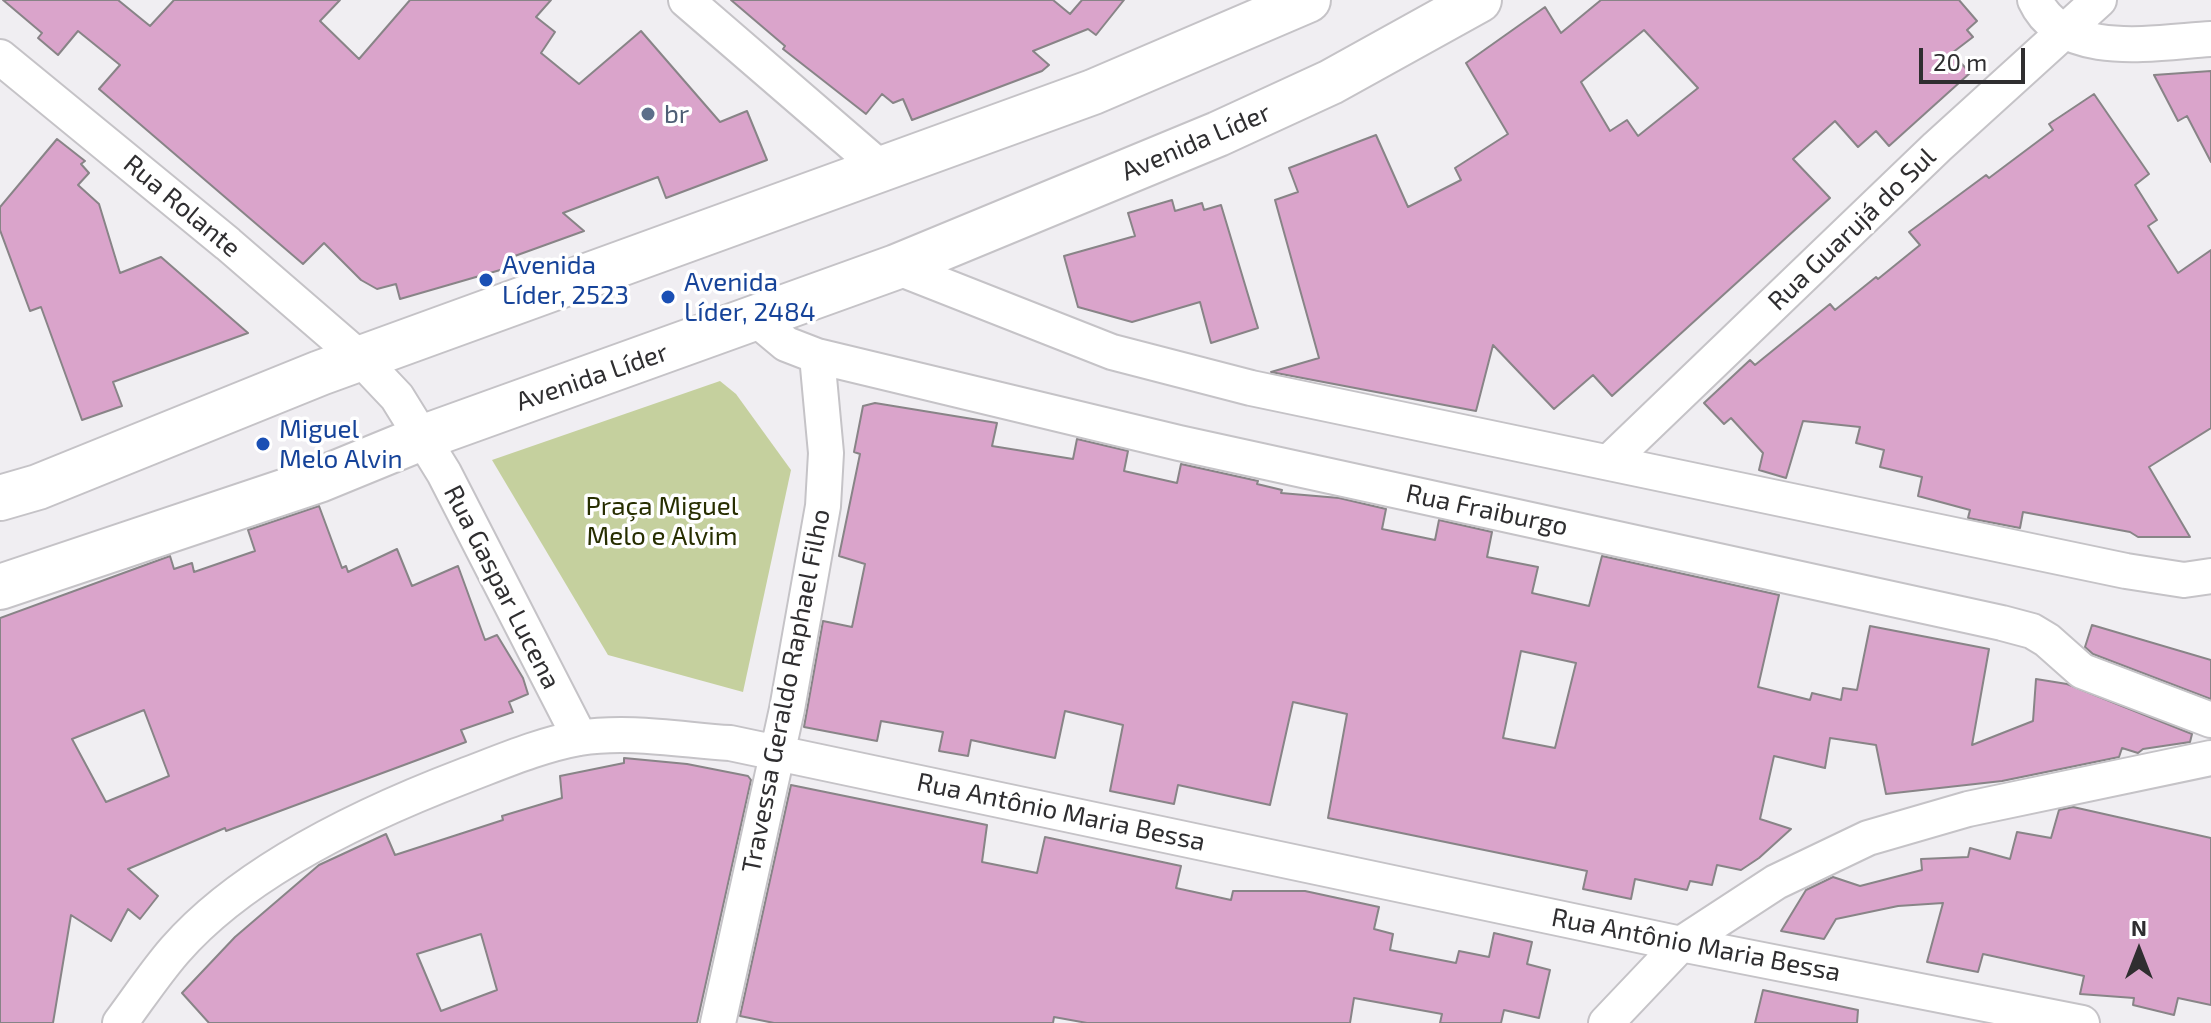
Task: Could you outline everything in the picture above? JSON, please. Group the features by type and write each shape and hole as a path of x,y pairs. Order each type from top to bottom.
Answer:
{"main road":[{"name":"Avenida Líder","path":"0,587 319,480 424,437 896,267 1218,134 1331,82 1479,0"},
{"path":"0,498 38,487 361,359 1093,92 1297,2"}],"street":[{"path":"686,0 883,170"},
{"path":"2035,0 2040,11 2063,32 2106,43 2211,39"},
{"name":"Rua Guarujá do Sul","path":"1609,462 1937,147 2099,0"},
{"name":"Rua Rolante","path":"0,57 228,244 361,359 397,397 424,437"},
{"path":"896,267 1112,352 1265,391 2126,571 2184,580 2211,576"},
{"name":"Rua Fraiburgo","path":"756,319 786,344 817,356 1179,443 1769,569 2002,623 2040,635 2082,671 2211,720"},
{"name":"Travessa Geraldo Raphael Filho","path":"718,1023 777,754 823,506 826,453 817,356"},
{"name":"Rua Gaspar Lucena","path":"424,437 580,738"},
{"name":"Rua Antônio Maria Bessa","path":"120,1023 176,949 244,889 312,846 413,795 522,755 580,738 648,737 730,743 1197,839 1681,944 2082,1023"},
{"path":"1606,1023 1681,944 1776,882 1868,838 1968,809 2211,758"}],"green space":[{"name":"Praça Miguel Melo e Alvim","path":"720,381 736,394 791,470 743,692 608,655 492,460"}],"building":[{"path":"3,0 118,0 150,26 174,0 340,0 320,21 359,59 410,0 551,0 536,17 555,32 541,53 579,84 641,31 720,122 747,111 767,160 666,198 658,177 563,213 584,231 512,257 514,266 400,299 396,284 377,289 361,280 324,243 303,264 99,89 120,65 78,31 58,55 38,38 42,33"},
{"path":"731,0 1053,0 1070,14 1082,0 1124,0 1096,35 1088,29 1033,51 1049,65 1042,71 912,120 903,99 893,103 882,94 866,114 783,49 785,46"},
{"path":"1601,0 1959,0 1977,21 1967,30 1973,37 1952,53 1970,73 1889,146 1876,131 1858,147 1835,121 1793,159 1830,198 1612,396 1593,375 1554,409 1493,345 1476,411 1271,372 1319,358 1275,200 1298,192 1289,168 1376,135 1408,207 1461,180 1455,168 1508,134 1466,63 1545,7 1561,33","holes":["1644,30 1698,88 1638,136 1627,120 1610,131 1581,82"]},
{"path":"2211,71 2211,162 2187,116 2178,121 2154,75"},
{"path":"2094,94 2149,174 2135,185 2157,220 2148,226 2178,273 2211,250 2211,428 2149,467 2190,537 2138,537 2130,532 2023,512 2020,528 1968,518 1970,510 1918,496 1922,477 1880,467 1884,450 1856,443 1860,427 1803,421 1786,478 1759,470 1763,453 1731,418 1724,424 1704,403 1750,360 1755,365 1830,304 1835,310 1876,277 1878,279 1920,245 1909,232 1986,175 1989,178 2053,130 2049,124"},
{"path":"57,139 85,161 81,164 89,173 78,185 99,204 120,273 161,257 248,333 113,382 122,406 82,420 41,307 30,311 0,230 0,207"},
{"path":"1172,200 1175,211 1202,203 1204,210 1221,205 1258,328 1211,343 1200,302 1132,322 1078,307 1064,256 1135,236 1128,213"},
{"path":"875,403 997,423 992,446 1073,459 1077,439 1128,451 1124,471 1177,483 1181,464 1258,481 1257,484 1282,490 1281,493 1339,498 1386,509 1382,529 1435,540 1439,520 1492,532 1487,557 1538,567 1532,593 1589,606 1602,556 1779,595 1758,687 1810,700 1812,693 1841,700 1843,688 1857,690 1870,626 1989,649 1972,745 2033,721 2036,679 2067,684 2192,734 2190,742 2143,749 2138,753 2122,748 2119,757 2002,781 1886,794 1876,745 1830,738 1825,768 1774,756 1760,819 1791,829 1759,858 1741,870 1717,865 1712,885 1690,881 1687,890 1635,879 1631,899 1583,889 1587,871 1328,818 1347,714 1293,702 1270,805 1178,785 1174,804 1110,791 1123,725 1065,711 1055,758 971,740 968,756 939,751 943,732 881,721 877,741 804,727 823,621 852,627 865,564 839,556 860,454 854,452 863,406","holes":["1521,651 1576,663 1555,748 1503,738"]},
{"path":"319,506 342,568 346,566 348,572 397,549 412,586 458,566 485,640 497,635 523,678 528,694 509,702 513,712 461,730 466,742 226,831 225,828 128,869 158,896 140,919 128,909 111,941 71,915 53,1023 0,1023 0,618 170,556 174,569 192,563 194,572 255,551 248,530","holes":["144,710 169,776 106,802 72,739"]},
{"path":"2092,625 2211,660 2211,699 2093,654 2085,647"},
{"path":"624,758 687,764 748,776 751,780 697,1023 209,1023 182,993 235,937 319,865 386,834 395,855 503,820 502,816 562,798 560,776 624,763","holes":["481,934 497,990 441,1011 417,954"]},
{"path":"791,785 987,825 982,862 1037,873 1045,837 1181,866 1176,888 1231,900 1233,891 1305,891 1379,907 1374,929 1393,934 1390,950 1456,963 1459,951 1489,957 1494,933 1532,942 1527,964 1550,970 1539,1018 1504,1010 1501,1023 1440,1023 1442,1014 1354,998 1350,1023 1087,1023 1054,1017 1053,1023 774,1023 740,1016"},
{"path":"2073,807 2211,838 2211,1005 2178,998 2174,1015 2133,1005 2134,998 2080,994 2084,976 1983,954 1978,972 1927,962 1943,903 1898,906 1836,919 1824,939 1781,931 1806,890 1833,877 1860,886 1922,870 1921,859 1968,857 1970,848 2010,859 2017,832 2051,838 2059,810"},
{"path":"1763,990 1858,1010 1857,1023 1755,1023"}],"place":[{"name":"br","path":"648,114"},
{"name":"Avenida Líder, 2523","path":"486,280"},
{"name":"Avenida Líder, 2484","path":"668,297"},
{"name":"Miguel Melo Alvin","path":"263,444"}]}
